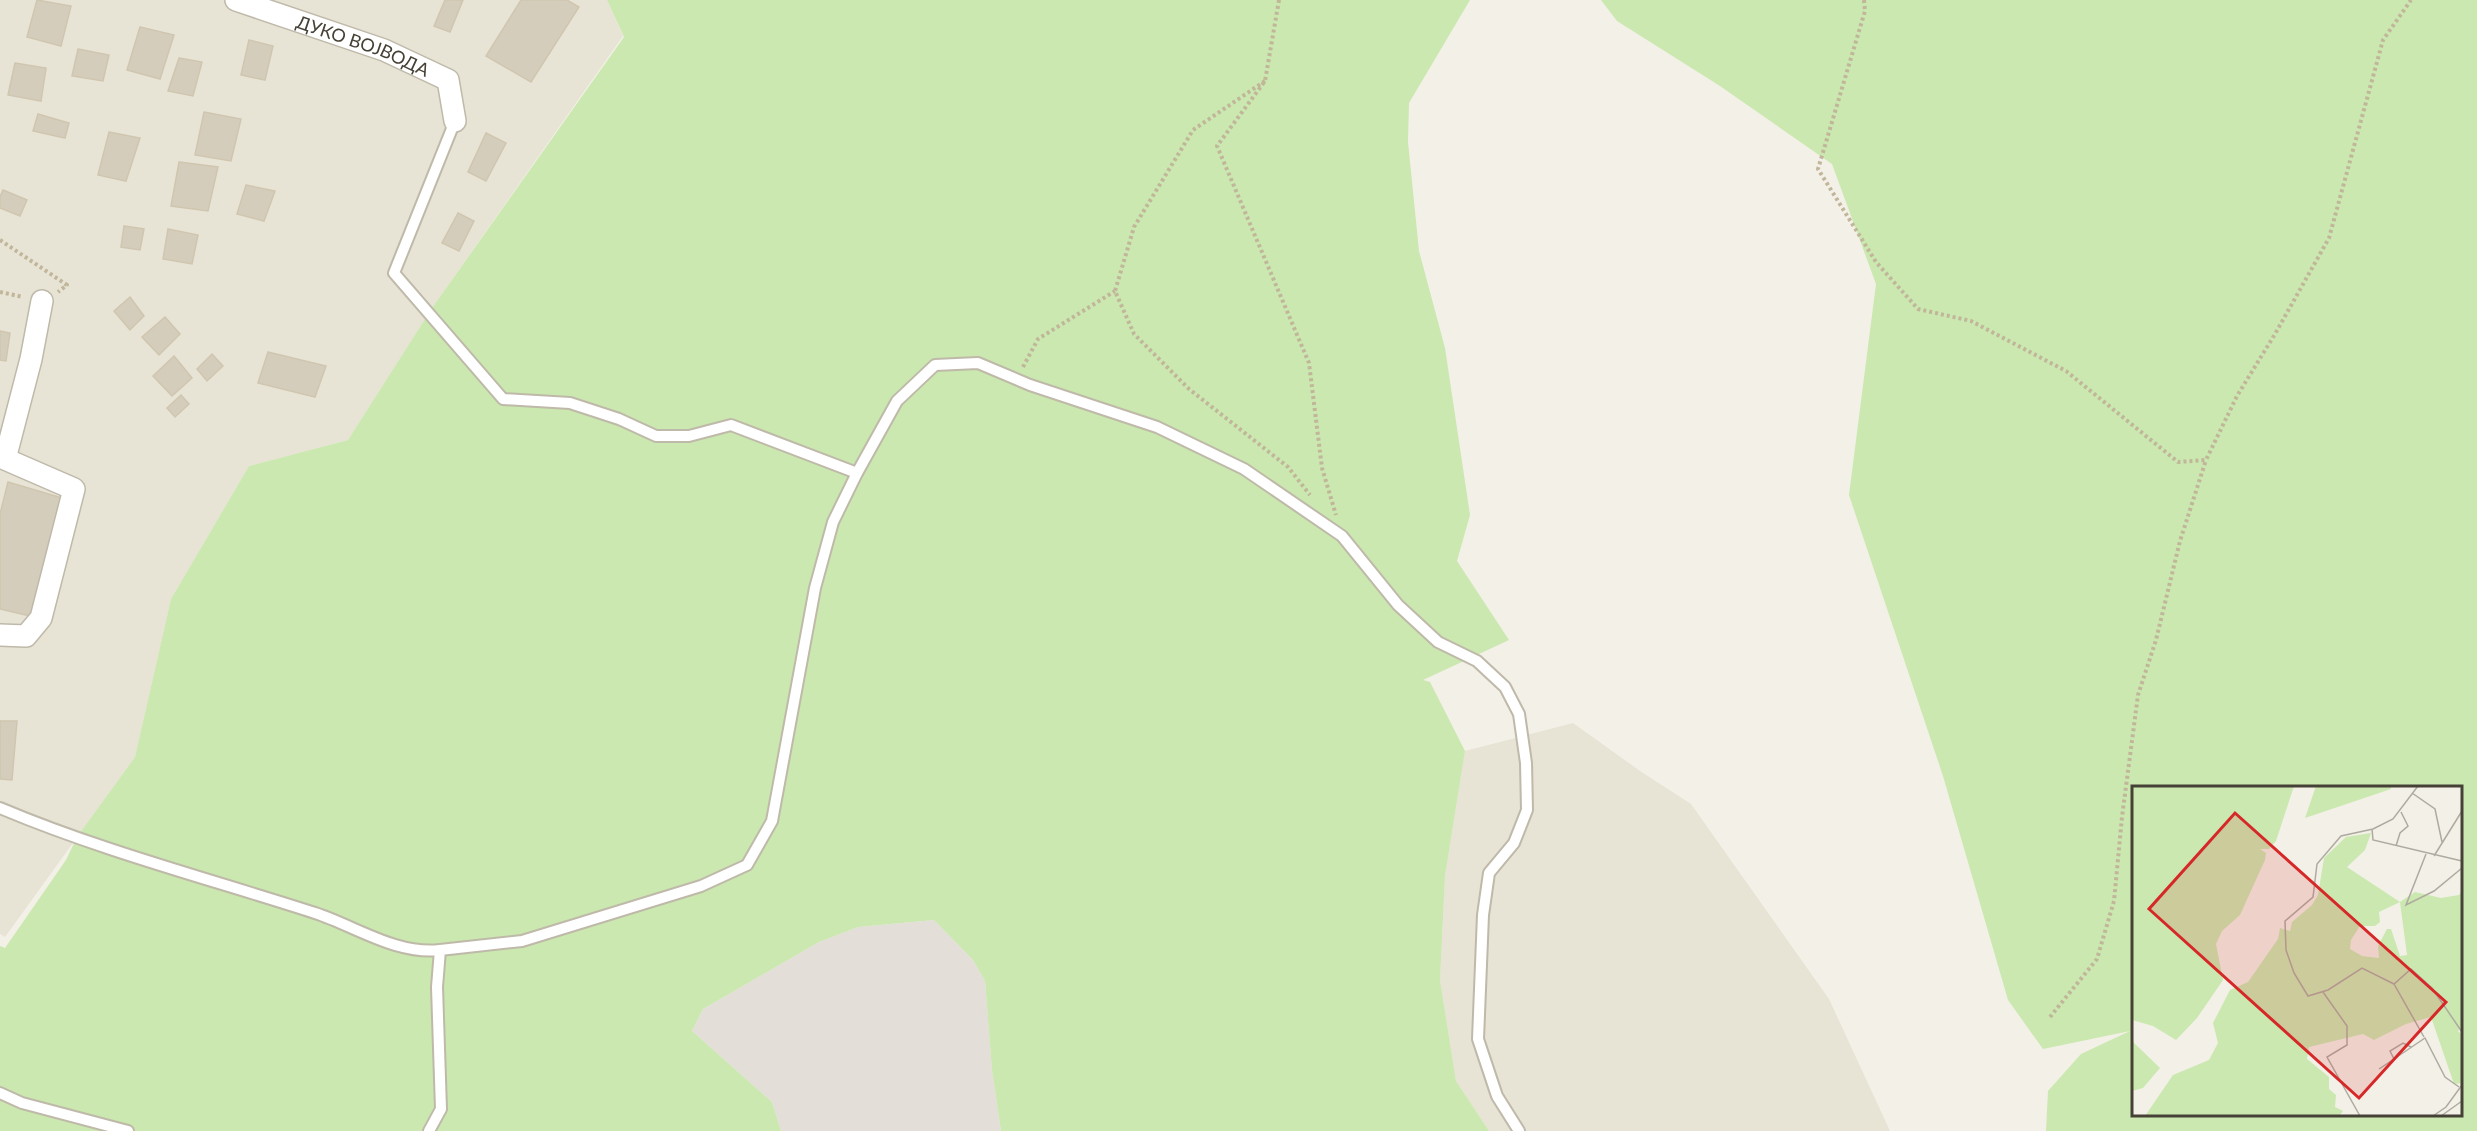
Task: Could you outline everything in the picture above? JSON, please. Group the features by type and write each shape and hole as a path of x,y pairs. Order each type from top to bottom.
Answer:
{"street":[{"name":"ДУКО ВОЈВОДА","path":"236,0 384,50 448,81 455,121"},
{"path":"0,635 26,636 41,618 74,489 3,468 31,359 42,301"}],"lane":[{"path":"455,121 394,273 503,399 570,403 619,419 656,436 688,436 731,425 857,473"},
{"path":"0,808 40,825 230,888 317,914 393,944 427,952 522,941 701,886 747,865 772,821 815,588 833,522 857,473 897,401 935,365 978,363 1017,379 1158,427 1244,469 1341,536 1398,605 1438,642 1477,661 1505,687 1519,714 1526,763 1527,810 1514,843 1489,873 1483,915 1479,1039 1497,1096 1519,1131"},
{"path":"429,1131 441,1109 437,987 440,950"},
{"path":"0,1094 22,1103 128,1131"}],"path":[{"path":"1279,0 1265,81 1216,146 1309,363 1323,468 1341,536"},
{"path":"1864,0 1865,11 1836,102 1818,169 1876,262 1918,309 1971,321 2066,371 2178,462 2206,460"},
{"path":"2050,1017 2097,960 2114,901 2138,695 2157,640 2180,542 2206,460 2237,396 2276,334 2329,238 2383,40 2411,0"},
{"path":"1265,81 1193,130 1134,227 1115,291 1134,334 1189,389 1288,467 1315,502"},
{"path":"0,240 67,285 42,301 0,292"},
{"path":"1017,379 1038,339 1115,291"}],"shaded area":[{"path":"0,0 607,0 623,36 432,308 348,440 249,466 171,599 135,757 5,937 0,934"},
{"path":"1573,723 1691,804 1829,999 1890,1131 1489,1131 1456,1081 1440,980 1445,876 1465,751"},
{"path":"934,920 973,960 985,981 992,1070 1001,1131 781,1131 772,1102 692,1031 703,1009 819,942 858,927"}],"green space":[{"path":"607,0 1470,0 1409,103 1408,142 1419,251 1445,348 1470,515 1457,561 1509,640 1423,680 1430,682 1465,751 1445,876 1440,980 1456,1081 1489,1131 1001,1131 992,1070 985,981 973,960 934,920 858,927 819,942 703,1009 692,1031 772,1102 781,1131 0,1131 0,946 5,948 66,860 77,837 135,757 171,599 249,466 348,440 432,308 624,37"},
{"path":"1601,0 2477,0 2477,1131 2046,1131 2048,1091 2081,1054 2130,1031 2043,1049 2008,1000 1943,776 1849,495 1876,284 1832,164 1720,86 1617,21"}],"building":[{"path":"37,0 71,6 61,46 27,37"},
{"path":"445,0 463,0 450,32 434,26"},
{"path":"521,0 567,0 579,7 531,82 486,56"},
{"path":"140,27 174,35 160,79 127,70"},
{"path":"249,40 273,46 265,80 241,75"},
{"path":"78,49 109,55 103,81 72,76"},
{"path":"179,58 202,62 193,96 168,91"},
{"path":"15,63 46,68 41,101 8,95"},
{"path":"204,112 241,119 231,161 195,155"},
{"path":"38,114 69,123 65,138 33,131"},
{"path":"109,132 140,138 126,181 98,175"},
{"path":"486,133 506,143 486,181 468,172"},
{"path":"179,162 218,167 208,211 171,206"},
{"path":"246,185 275,191 264,221 237,214"},
{"path":"3,190 27,200 20,216 0,208 0,197"},
{"path":"458,213 474,221 459,251 442,243"},
{"path":"124,226 144,229 140,250 121,247"},
{"path":"168,229 198,235 192,264 163,259"},
{"path":"130,297 144,316 130,330 114,311"},
{"path":"165,317 180,334 159,355 142,337"},
{"path":"0,331 10,333 6,361 0,360"},
{"path":"268,352 326,366 315,397 258,383"},
{"path":"212,354 223,366 207,381 197,369"},
{"path":"174,356 192,378 172,396 153,376"},
{"path":"181,395 189,404 175,417 167,408"},
{"path":"8,482 69,500 39,618 0,609 0,514"},
{"path":"0,721 17,721 12,780 0,779"}]}
